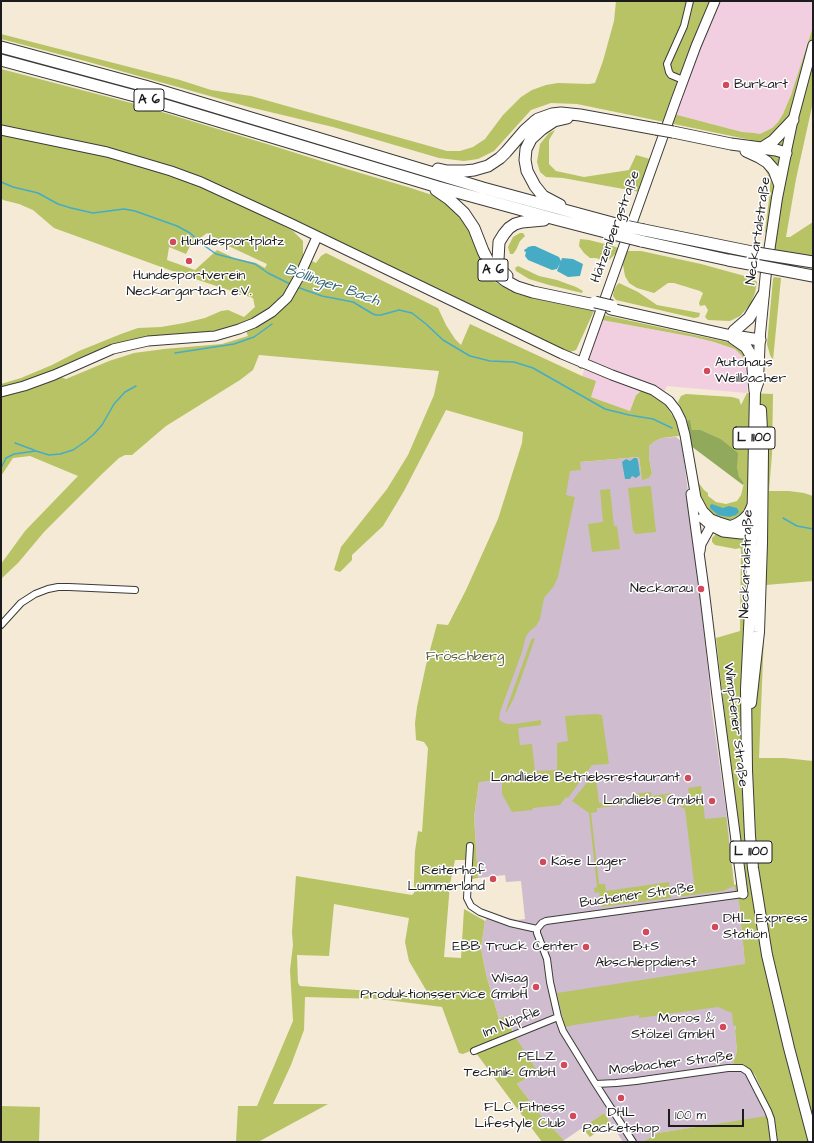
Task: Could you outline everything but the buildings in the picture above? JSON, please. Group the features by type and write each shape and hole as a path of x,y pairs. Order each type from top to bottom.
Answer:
{"highway":[{"name":"A 6","path":"1,47 152,88 405,165 572,212 641,241 728,260 813,276"},
{"name":"A 6","path":"1,60 135,96 429,185 555,219 615,229 644,230 757,253 813,262"},
{"path":"405,165 456,172 474,170 488,166 500,158 534,122 552,114 561,113 580,115 655,131"},
{"path":"572,212 543,196 534,186 527,171 525,160 526,150 530,139 554,121 568,118 591,120 731,144 776,150 785,156"},
{"path":"762,148 774,141 793,120"},
{"path":"672,134 746,151 785,156"},
{"path":"746,151 767,162 774,170 780,183"},
{"name":"A 6","path":"429,185 449,199 464,213 474,228 490,265 498,275 506,281 528,291 595,304"},
{"path":"555,219 522,222 509,228 499,242 498,260 499,265 508,277 534,289 595,304 731,333 760,337"},
{"path":"731,333 746,322 763,295"},
{"path":"731,333 750,353 753,361 757,386"}],"main road":[{"name":"Neckartalstraße","path":"747,747 759,632 762,531 752,485 760,337 763,295 785,156"},
{"name":"Neckartalstraße","path":"757,386 763,451 762,492 756,502 752,531 751,589 746,689 747,770 750,836 753,868 765,941 788,1048 813,1139"}],"street":[{"path":"683,80 671,75 667,64 684,26 690,1"},
{"name":"Hätzenbergstraße","path":"582,363 683,80 715,1"},
{"name":"L 1100","path":"785,156 813,45"},
{"name":"Wimpfener Straße","path":"1,130 107,152 171,171 201,182 582,363 646,387 662,396 669,401 681,420 686,434 696,498 711,522 701,544 700,559"},
{"path":"1,392 24,386 54,375 99,355 126,346 148,341 215,336 239,329 262,318 287,298 297,282 317,237"},
{"name":"Wimpfener Straße","path":"686,434 692,503 743,894"},
{"path":"730,526 744,518 756,502"},
{"path":"692,503 700,515 723,532 741,534 752,531"},
{"path":"711,522 752,531 762,531"},
{"path":"1,625 21,603 35,594 48,589 69,587 135,590"},
{"path":"470,846 467,898 471,906 480,912 510,923 537,929 546,959 558,1017 563,1031 633,1142"},
{"name":"Buchener Straße","path":"537,929 546,921 743,894"},
{"name":"Im Näpfle","path":"474,1051 558,1017"},
{"name":"Mosbacher Straße","path":"596,1084 623,1083 742,1068 748,1072 771,1119 774,1142"}],"shaded area":[{"path":"711,1 813,1 813,27 791,95 778,122 772,128 760,134 742,132 666,112 687,55"},
{"name":"Autohaus Weilbacher","path":"602,320 694,337 735,349 747,363 747,393 667,386 661,399 641,391 636,394 630,411 591,397 582,376"},
{"path":"676,437 682,444 696,556 711,705 726,809 734,885 739,903 746,973 735,1030 737,1051 733,1064 749,1078 766,1117 658,1133 642,1142 623,1142 604,1113 563,1141 563,1139 543,1118 517,1084 536,1071 515,1036 507,1016 499,1019 486,974 481,948 485,921 491,913 518,920 525,919 521,881 506,882 505,875 478,878 474,817 479,782 487,744 570,471 580,462 639,457 642,479 649,478 652,474 649,446 662,438"}],"green space":[{"path":"616,1 711,1 687,55 666,112 742,132 760,134 772,128 778,122 791,95 813,27 813,102 796,179 786,237 790,237 813,222 813,257 765,249 767,238 765,231 770,183 764,167 747,158 751,140 577,104 551,103 531,110 494,151 478,159 464,161 439,158 333,127 249,107 1,39 1,34 180,80 211,90 251,96 447,151 460,151 473,147 485,139 503,115 521,97 532,90 558,83 595,83 603,61 614,21"},
{"name":"Fröschberg","path":"1,69 139,105 435,196 448,203 458,211 475,239 476,250 493,281 517,294 594,311 576,350 570,352 563,349 393,267 211,182 248,207 293,231 303,241 303,257 316,263 321,256 326,253 438,308 446,325 461,345 470,324 582,376 596,381 591,397 630,411 636,395 641,391 648,392 661,399 678,424 679,436 662,438 649,446 652,474 649,478 642,480 639,457 580,462 581,470 570,471 566,495 575,497 558,577 554,586 544,598 540,619 536,626 526,636 522,652 500,712 499,719 507,724 541,720 541,725 518,728 520,745 532,744 535,771 557,770 557,743 568,741 565,716 602,715 609,764 592,765 568,798 566,797 560,805 533,808 532,810 512,812 502,794 502,779 479,782 474,817 478,878 465,880 466,860 455,860 450,884 444,957 461,958 464,909 485,921 481,948 486,974 499,1019 507,1015 513,1033 463,1054 459,1053 442,1007 379,999 305,997 304,1030 291,1065 273,1104 328,1104 258,1142 236,1142 238,1106 257,1106 293,1021 290,970 293,945 292,932 296,876 412,895 414,893 415,851 418,831 422,832 428,748 424,742 416,740 415,723 426,665 437,624 448,625 466,590 498,519 522,443 523,432 446,410 404,491 383,526 352,555 352,560 340,572 334,570 341,547 387,489 408,455 434,395 439,371 259,355 253,370 240,380 166,426 132,455 125,455 119,458 44,532 18,563 1,579 1,564 25,531 78,476 30,456 13,458 1,476 1,396 27,390 61,377 66,379 109,361 134,353 222,344 248,336 246,331 227,329 196,333 149,336 123,342 41,376 3,387 1,387 1,384 21,378 52,365 79,351 138,328 161,327 184,323 228,310 244,317 255,307 253,298 186,276 54,228 33,210 1,198","holes":["207,233 224,244 267,264 265,268 256,263 234,258 217,250 195,270 167,260 169,247 186,254 190,246","334,904 409,918 405,942 409,961 429,995 300,986 298,983 297,955 329,956"]},
{"path":"555,130 549,140 549,164 556,171 584,177 629,170 636,155 650,159 640,192 563,178 546,177 540,172 537,162 540,144 549,133"},
{"path":"523,233 525,236 520,241 513,254 510,254 508,247 513,237"},
{"path":"580,239 618,248 616,253 610,259 605,261 590,258 579,246"},
{"path":"627,251 641,251 701,264 752,278 757,282 755,293 750,305 740,316 730,321 708,320 705,317 708,310 705,305 700,306 699,303 703,293 700,291 674,283 668,283 654,293 637,288 629,283 625,276 623,265 624,257"},
{"path":"518,266 539,276 557,280 583,291 582,293 529,279 516,271 515,268"},
{"path":"774,277 781,278 773,360 767,344"},
{"path":"619,283 638,292 657,305 700,313 699,317 694,318 616,300 613,296 614,290"},
{"path":"604,315 727,342 738,348 746,357 745,360 735,349 714,342 602,320"},
{"path":"747,393 773,394 772,454 769,491 789,491 813,496 813,581 766,585 759,758 784,758 813,761 813,1142 642,1142 658,1133 773,1115 755,1075 744,1064 733,1064 737,1051 736,1026 733,1025 732,1013 718,1007 639,1018 639,1015 565,1027 557,993 745,964 739,903 734,886 723,891 677,897 676,894 694,883 685,809 676,804 690,803 688,788 701,786 705,819 726,817 734,885 746,882 742,843 732,780 716,638 740,631 741,549 715,545 712,542 712,538 715,535 721,535 720,520 707,510 708,509 701,498 698,482 708,493 708,496 716,502 726,504 737,501 741,495 744,483 739,478 737,453 721,439 701,430 692,430 690,421 687,421 678,402 681,396 686,394 732,397 739,399 741,405"},
{"path":"690,420 692,430 701,430 721,439 738,453 737,466 739,477 744,483 743,485 691,446 687,421"},
{"path":"651,486 656,532 636,534 633,531 628,488"},
{"path":"610,489 614,526 617,526 620,549 592,552 588,524 603,522 600,490"},
{"path":"533,638 535,639 514,698 506,713 531,640"},
{"path":"593,778 596,779 599,803 631,798 631,794 651,792 652,796 671,793 671,795 665,795 666,802 661,801 597,808 597,812 591,813 599,884 605,884 606,891 669,882 671,898 601,907 599,892 595,893 594,888 597,887 589,813 572,801 589,780"},
{"path":"515,1036 537,1071 517,1084 543,1118 563,1139 564,1142 542,1142 476,1053"},
{"path":"1,1106 40,1107 39,1142 1,1142"},
{"path":"604,1113 610,1122 590,1137 582,1128"}],"water":[{"path":"532,246 559,257 561,261 562,258 573,259 583,264 580,276 568,277 557,271 560,263 557,269 552,270 528,260 525,256 526,252 524,251 528,247"},
{"path":"637,458 640,475 636,478 632,476 630,479 625,479 622,462 626,459 630,461"},
{"path":"712,504 723,508 729,506 737,508 739,512 736,515 729,517 718,515 710,508 710,505"}],"waterway":[{"name":"Böllinger Bach","path":"1,182 13,187 38,193 58,204 93,213 124,209 135,211 177,226 190,233 216,254 255,264 268,273 290,284"},
{"name":"Böllinger Bach","path":"297,287 322,296 353,302 376,315 399,310 412,313 443,340 470,356 490,361 514,362 533,368 605,409 653,419 672,428"},
{"path":"175,353 234,344 254,337 272,324"},
{"path":"1,468 6,458 14,454 36,451 49,455 60,454 73,450 94,434 102,425 114,404 125,392 136,386"},
{"path":"15,443 34,450"},
{"name":"Böllinger Bach","path":"783,518 797,526 813,529"}],"place":[{"name":"Burkart","path":"726,85"},
{"name":"Hundesportplatz","path":"173,242"},
{"name":"Hundesportverein Neckargartach e.V.","path":"189,261"},
{"name":"Autohaus Weilbacher","path":"707,371"},
{"name":"Neckarau","path":"701,589"},
{"name":"Landliebe Betriebsrestaurant","path":"688,778"},
{"name":"Landliebe GmbH","path":"712,801"},
{"name":"Käse Lager","path":"543,862"},
{"name":"Reiterhof Lummerland","path":"493,879"},
{"name":"DHL Express Station","path":"715,927"},
{"name":"B+S Abschleppdienst","path":"646,932"},
{"name":"EBB Truck Center","path":"586,947"},
{"name":"Wisag Produktionsservice GmbH","path":"536,987"},
{"name":"Moros & Stölzel GmbH","path":"723,1027"},
{"name":"PELZ Technik GmbH","path":"564,1065"},
{"name":"DHL Packetshop","path":"621,1098"},
{"name":"FLC Fitness Lifestyle Club","path":"573,1116"}]}
